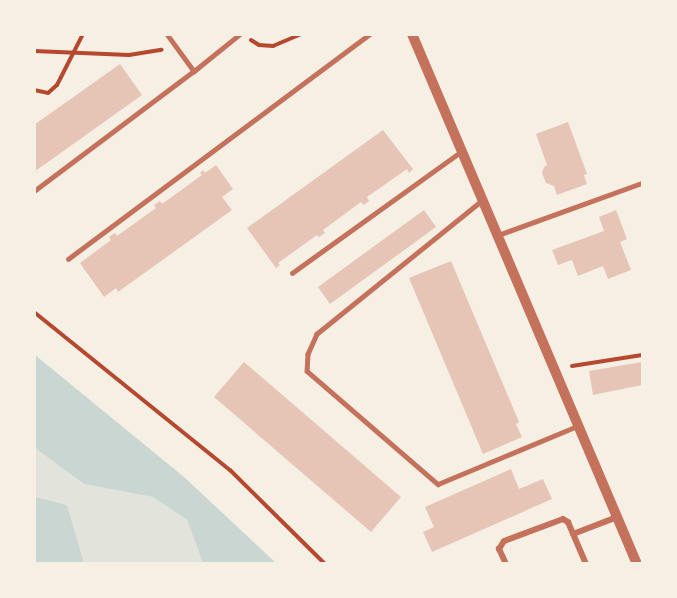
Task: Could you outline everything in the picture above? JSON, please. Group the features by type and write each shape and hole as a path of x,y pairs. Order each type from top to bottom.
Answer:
{"street":[{"path":"412,34 637,564"},
{"path":"573,534 618,518"},
{"path":"506,564 499,549 504,541 563,519 568,522 586,564"}],"lane":[{"path":"167,34 194,71"},
{"path":"34,190 241,34"},
{"path":"68,259 370,34"},
{"path":"292,273 462,151"},
{"path":"498,235 642,183"},
{"path":"483,200 317,334 308,354 308,371 438,484 579,425"}],"path":[{"path":"34,90 48,93 65,72 83,34"},
{"path":"241,34 259,45 273,46 301,34"},
{"path":"34,51 129,55 176,48"},
{"path":"34,312 222,463 279,515 325,564"},
{"path":"572,366 642,355"}],"shaded area":[{"path":"35,355 184,477 276,563 203,563 187,520 153,497 84,484 35,448"},
{"path":"35,448 84,484 153,497 187,520 203,563 84,563 67,505 35,497"},
{"path":"35,497 67,505 84,563 35,563"}],"building":[{"path":"120,64 142,95 34,172 34,125"},
{"path":"568,122 587,174 584,175 587,184 557,195 554,186 546,183 542,173 547,165 536,134"},
{"path":"383,130 413,169 409,173 407,169 367,197 369,201 364,205 361,202 323,230 325,233 319,237 317,235 278,263 280,265 276,268 247,228"},
{"path":"216,165 233,189 222,197 232,210 118,292 116,288 104,297 80,263 111,240 109,237 115,233 117,236 156,208 154,205 160,201 162,204 202,175 200,173 203,170 205,173"},
{"path":"424,210 436,227 330,304 318,287"},
{"path":"616,210 627,239 620,242 631,270 608,279 603,266 578,276 572,260 558,265 552,250 604,231 599,217"},
{"path":"451,261 519,422 516,424 522,437 483,454 409,278"},
{"path":"244,362 401,497 371,532 214,397"},
{"path":"642,362 642,385 593,395 589,371"},
{"path":"511,469 519,489 543,479 552,499 432,552 423,532 434,527 425,507"}]}
